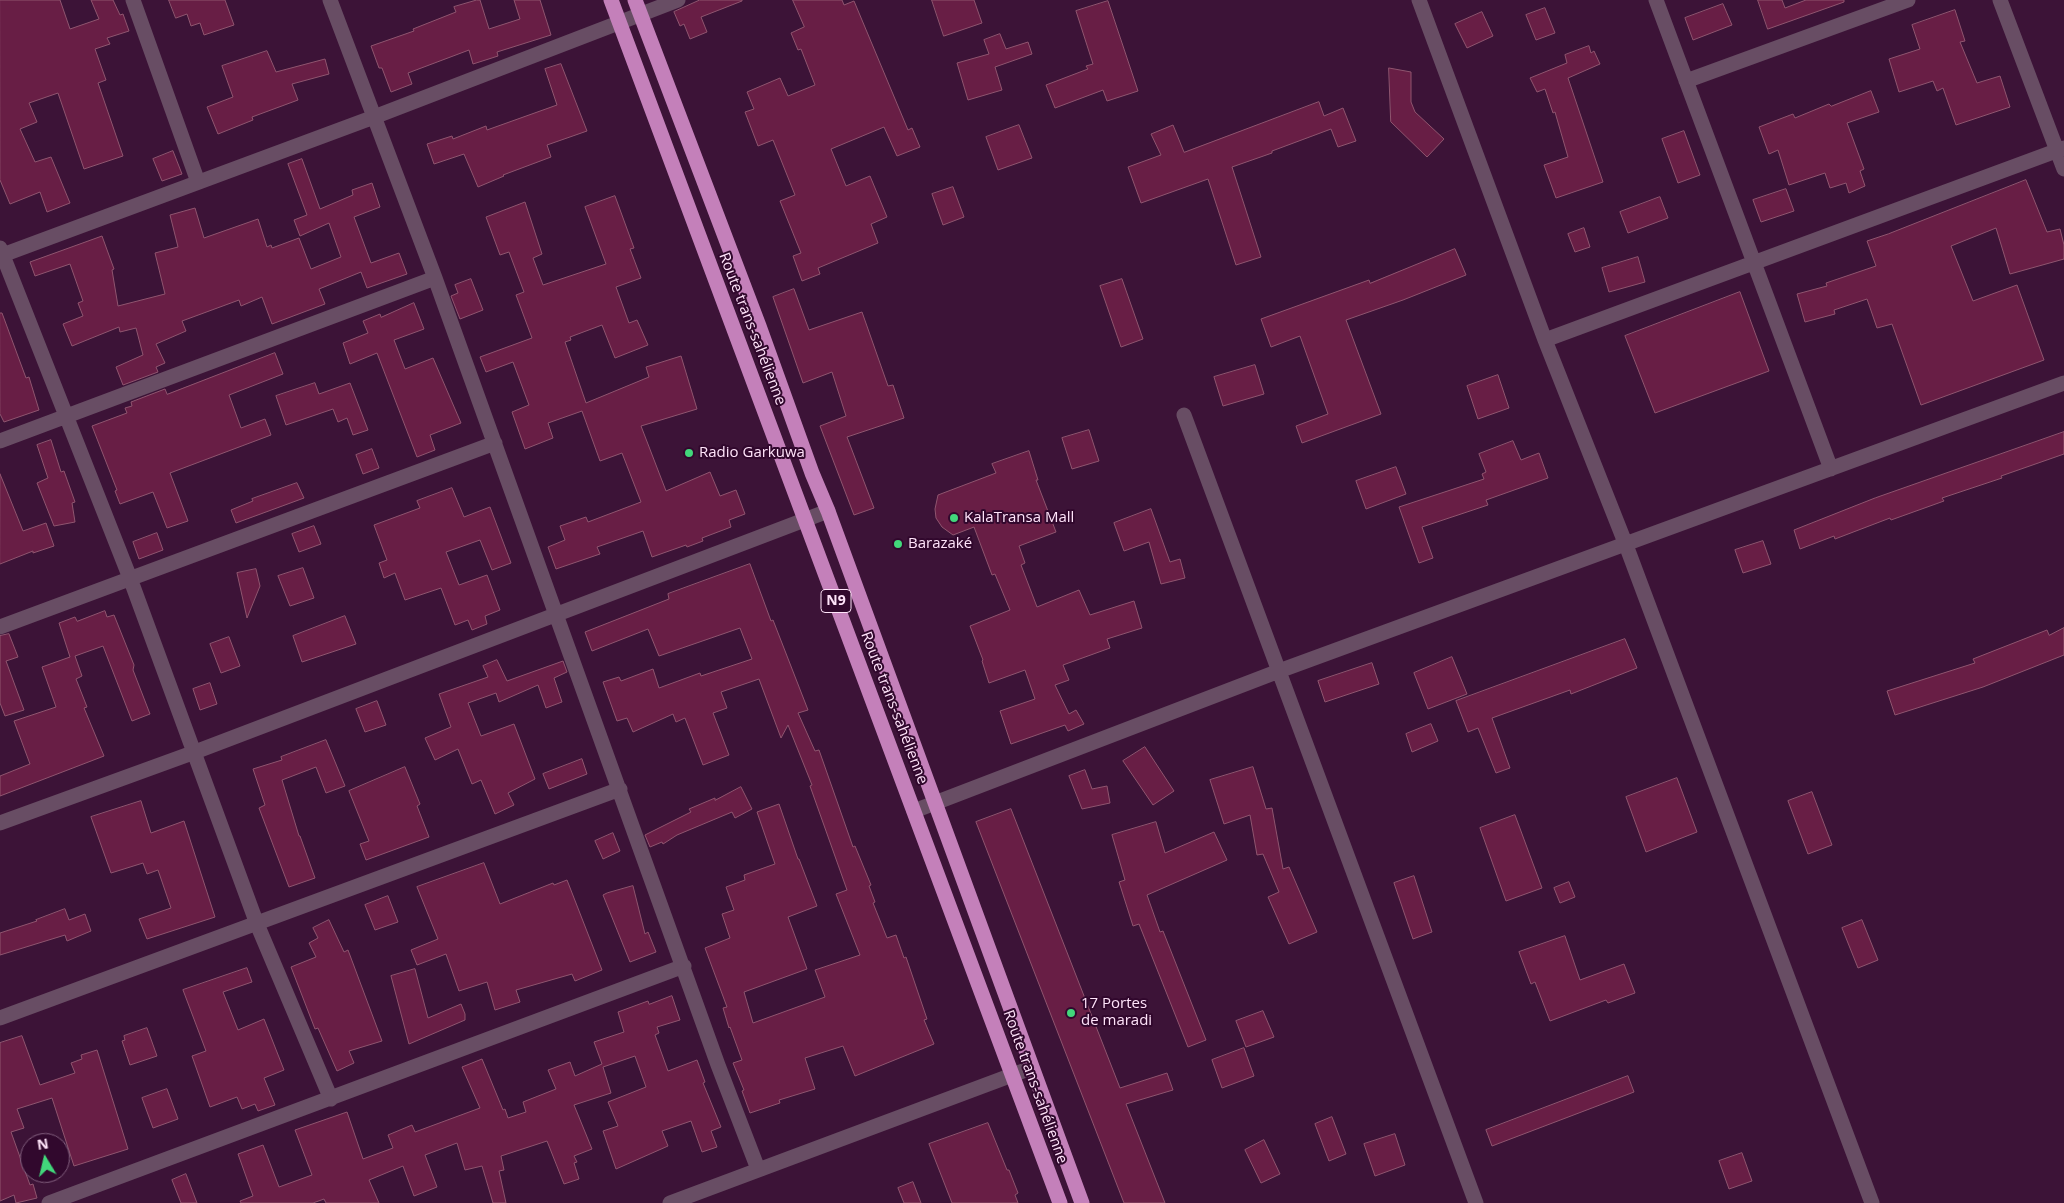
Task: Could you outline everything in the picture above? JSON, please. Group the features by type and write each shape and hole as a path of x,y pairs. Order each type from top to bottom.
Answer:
{"highway":[{"name":"Route trans-sahélienne","path":"611,0 1060,1203"},
{"name":"Route trans-sahélienne","path":"635,0 755,316 812,473 828,511 1082,1203"}],"street":[{"path":"133,0 198,182"},
{"path":"330,0 435,278 684,966 718,1065 758,1169"},
{"path":"331,1099 256,924 195,752 130,578 67,415 1,253 374,117 678,0"},
{"path":"1419,0 1545,340 1626,544 1872,1203"},
{"path":"1656,0 1831,469"},
{"path":"1686,81 1908,0"},
{"path":"2000,0 2060,149 2064,169"},
{"path":"1545,340 2060,149"},
{"path":"0,441 435,278"},
{"path":"914,811 1279,671 2064,383"},
{"path":"1184,415 1476,1203"},
{"path":"0,627 495,443"},
{"path":"0,823 195,752 828,511"},
{"path":"0,1018 620,789"},
{"path":"49,1203 684,966"},
{"path":"670,1203 1031,1068"}],"building":[{"path":"0,0 60,0 70,29 99,19 91,0 113,0 120,15 123,14 129,31 107,38 110,44 95,49 106,80 98,83 123,156 84,169 58,93 29,103 37,122 20,129 35,162 51,157 70,203 47,212 40,192 10,204 0,180"},
{"path":"169,0 225,0 234,25 204,35 200,23 191,26 187,14 176,18"},
{"path":"480,0 489,29 520,19 514,0 540,0 551,35 497,52 498,56 473,64 469,50 408,73 412,84 391,92 371,46 414,31 413,29 456,12 454,7"},
{"path":"700,0 742,1 701,17 707,32 690,39 684,24 680,26 674,12"},
{"path":"793,0 842,0 844,5 854,1 908,130 912,128 920,147 897,156 884,127 831,149 846,186 870,176 887,217 871,224 878,243 818,268 820,274 802,281 793,256 801,253 780,201 795,195 773,140 758,146 745,112 754,109 747,92 780,78 788,96 815,85 801,49 798,50 791,33 804,27"},
{"path":"932,0 974,0 982,23 944,36"},
{"path":"1758,0 1782,0 1785,8 1806,0 1844,0 1844,2 1768,29"},
{"path":"1108,1 1138,91 1107,101 1103,90 1055,108 1046,85 1088,69 1086,66 1093,64 1076,11"},
{"path":"1723,4 1732,25 1693,40 1685,18"},
{"path":"1545,8 1555,33 1536,40 1526,15"},
{"path":"1955,10 1965,41 1960,42 1977,83 2000,76 2010,107 1956,125 1943,88 1937,91 1933,81 1899,92 1889,59 1920,49 1912,25"},
{"path":"1482,12 1493,36 1467,48 1455,24"},
{"path":"1000,34 1006,49 1028,42 1032,54 995,67 1002,90 968,100 957,63 989,54 984,40"},
{"path":"1589,46 1591,53 1594,51 1600,64 1568,78 1603,182 1556,198 1544,165 1568,157 1555,112 1553,113 1545,89 1537,92 1530,78 1567,63 1565,55"},
{"path":"267,51 276,72 325,59 329,74 292,84 298,100 252,117 253,120 218,134 207,107 233,97 222,66"},
{"path":"561,64 587,131 547,145 551,157 503,175 478,187 464,154 434,164 427,144 452,136 453,139 486,126 487,130 557,105 545,69"},
{"path":"1389,68 1411,72 1411,102 1415,112 1444,139 1427,157 1391,122"},
{"path":"1871,91 1879,112 1847,123 1864,169 1860,171 1865,186 1849,193 1846,183 1830,188 1825,173 1789,185 1778,150 1769,154 1759,127 1793,114 1795,118 1829,104 1831,106"},
{"path":"1319,102 1324,116 1343,108 1356,141 1338,147 1331,129 1232,167 1261,257 1236,265 1208,179 1141,203 1128,167 1161,155 1151,134 1173,125 1184,152"},
{"path":"1019,125 1032,158 998,170 986,137"},
{"path":"1684,131 1700,175 1678,183 1662,139"},
{"path":"173,151 182,174 162,181 153,159"},
{"path":"302,159 320,209 353,195 352,190 372,183 380,207 354,217 371,263 399,253 407,274 367,288 361,272 319,289 325,304 272,324 262,297 241,306 239,300 182,321 186,331 156,344 165,363 156,367 158,372 123,385 116,367 143,355 136,328 120,332 119,327 72,346 63,324 83,316 78,303 83,301 70,264 35,276 30,262 102,236 114,269 112,270 118,306 165,294 155,253 178,247 170,215 195,208 204,238 258,219 267,247 271,245 272,248 299,238 311,269 341,257 329,223 300,236 294,220 307,215 288,164"},
{"path":"2026,180 2047,232 2060,229 2064,245 2064,259 2010,274 1996,228 1951,246 1973,301 2017,285 2044,360 1921,405 1892,324 1877,328 1867,299 1834,310 1835,314 1805,322 1797,294 1827,286 1826,283 1876,266 1867,241"},
{"path":"953,187 964,217 943,225 932,194"},
{"path":"1786,189 1794,211 1761,222 1753,200"},
{"path":"615,196 634,248 630,249 641,278 616,287 629,323 637,320 648,345 615,358 602,325 570,337 571,340 565,342 586,403 649,377 646,367 681,356 697,409 641,426 666,491 710,472 720,496 736,490 745,514 729,520 731,527 702,538 703,541 687,547 686,545 652,557 643,531 597,547 600,554 556,569 548,547 565,540 560,526 586,517 588,522 641,502 622,453 600,461 582,411 548,423 553,438 525,449 512,412 529,405 513,362 486,372 480,357 532,338 516,295 524,292 509,252 500,255 486,217 525,202 542,254 533,258 543,285 606,264 585,207"},
{"path":"1660,197 1668,218 1628,233 1620,212"},
{"path":"1584,228 1590,247 1575,252 1568,234"},
{"path":"1455,249 1466,275 1346,320 1381,414 1302,443 1296,426 1328,414 1300,336 1271,347 1261,319 1369,280 1370,283"},
{"path":"1638,257 1645,282 1609,292 1602,268"},
{"path":"471,279 483,310 460,319 451,296 458,293 455,285"},
{"path":"1122,279 1143,339 1121,347 1100,286"},
{"path":"794,289 809,330 862,312 888,386 893,385 904,418 847,437 874,508 854,515 820,426 846,416 832,372 803,383 773,297"},
{"path":"1740,292 1769,371 1655,413 1625,336"},
{"path":"414,303 424,329 394,340 405,369 433,358 461,423 430,435 435,450 417,457 377,353 350,364 343,343 368,333 363,321 380,314 381,317"},
{"path":"0,313 2,313 26,378 29,377 39,410 4,422 0,414"},
{"path":"275,353 283,374 229,395 241,428 265,419 271,435 170,473 188,521 167,528 153,492 120,504 115,491 117,490 92,426 127,413 125,408 132,406 131,402 165,389 167,394"},
{"path":"1255,365 1264,394 1223,406 1214,377"},
{"path":"1498,375 1509,408 1478,419 1467,386"},
{"path":"315,383 319,394 350,383 368,430 353,435 347,418 338,422 333,409 286,425 276,396"},
{"path":"1089,430 1099,461 1072,469 1062,438"},
{"path":"2064,432 2064,454 2001,476 2002,478 1942,498 1944,501 1891,520 1890,518 1835,539 1834,536 1800,549 1794,530 1875,498"},
{"path":"51,440 61,472 64,471 75,502 72,503 75,522 54,526 37,483 48,478 37,445"},
{"path":"1513,441 1521,460 1539,453 1548,478 1486,500 1488,505 1422,527 1433,558 1419,563 1399,507 1484,479 1482,474 1486,472 1479,454"},
{"path":"372,449 379,468 363,474 356,455"},
{"path":"1029,451 1038,480 1036,480 1056,532 1019,546 1025,563 1021,565 1037,607 1079,590 1090,615 1134,601 1142,628 1107,639 1110,648 1063,665 1069,680 1055,685 1069,714 1076,710 1084,724 1068,731 1065,725 1011,744 1000,711 1035,699 1025,670 989,683 983,660 970,626 1010,610 995,574 992,575 974,527 953,535 942,527 936,518 935,509 938,495 996,473 992,464"},
{"path":"1396,467 1406,494 1366,509 1356,481"},
{"path":"0,474 23,531 46,523 54,546 33,553 33,551 0,564"},
{"path":"297,483 304,498 236,523 231,510 253,501 252,499"},
{"path":"452,488 464,517 490,507 511,563 492,570 480,540 446,552 459,585 487,575 500,610 485,616 487,624 472,630 468,620 455,625 441,588 405,600 395,573 384,578 379,563 387,560 374,525 420,508 417,501"},
{"path":"1151,509 1170,562 1180,559 1185,578 1161,584 1149,542 1124,551 1114,523"},
{"path":"314,526 321,544 299,552 292,534"},
{"path":"157,533 163,550 139,559 133,542"},
{"path":"1763,541 1771,564 1743,573 1735,550"},
{"path":"750,564 771,621 773,620 808,710 798,713 815,751 819,750 853,847 855,846 871,885 869,886 875,902 873,903 887,938 896,935 904,958 906,957 927,1019 924,1020 934,1044 855,1076 843,1046 805,1058 815,1089 779,1100 780,1103 750,1113 742,1091 744,1090 733,1063 742,1060 723,1008 727,1007 705,948 730,938 722,914 734,910 726,887 745,880 744,875 775,864 757,812 779,804 817,906 788,917 807,969 744,992 753,1023 825,997 815,970 860,955 836,894 847,890 810,786 812,785 788,725 781,738 759,679 721,692 727,708 713,713 729,755 703,765 685,718 676,722 673,714 633,732 627,718 617,721 603,682 619,677 621,681 653,669 659,688 700,673 701,676 752,659 740,628 659,656 648,629 592,651 585,632 669,599 668,594"},
{"path":"303,568 314,598 290,606 278,576"},
{"path":"256,569 260,586 247,618 237,573"},
{"path":"105,611 107,617 114,615 134,665 133,670 150,714 132,721 103,646 75,656 82,676 76,679 87,707 84,708 104,756 0,796 0,776 30,764 14,721 56,707 42,667 70,657 59,623 75,617 77,621"},
{"path":"345,616 356,644 302,662 293,636"},
{"path":"2064,628 2064,655 1983,687 1895,715 1887,691 1975,663 1973,659 2047,630 2049,635"},
{"path":"9,634 18,657 6,661 24,710 5,716 0,703 0,636"},
{"path":"229,637 240,666 221,673 210,644"},
{"path":"1625,639 1637,668 1571,694 1570,690 1492,718 1510,768 1496,773 1478,728 1468,732 1456,701"},
{"path":"1452,657 1467,694 1428,709 1414,673"},
{"path":"497,660 507,681 563,661 567,672 554,678 562,702 546,708 538,685 499,702 496,693 468,703 481,736 514,724 535,779 508,793 514,805 495,814 481,780 472,784 458,749 435,760 425,738 451,727 439,694 488,677 483,666"},
{"path":"1372,663 1379,684 1325,702 1318,681"},
{"path":"210,683 217,704 200,710 193,689"},
{"path":"377,701 386,725 365,732 356,709"},
{"path":"1431,724 1438,741 1412,752 1406,734"},
{"path":"326,740 345,786 326,793 316,767 282,780 299,836 315,878 289,887 259,808 265,805 253,769 282,760 281,757"},
{"path":"1145,747 1174,791 1153,805 1123,761"},
{"path":"582,759 587,774 549,789 543,774"},
{"path":"405,767 420,804 417,806 429,837 366,860 360,844 369,841 349,791"},
{"path":"1253,767 1266,809 1272,808 1283,869 1289,867 1317,932 1289,944 1268,897 1279,892 1263,854 1257,855 1250,815 1224,824 1210,780"},
{"path":"1085,770 1092,789 1107,786 1110,803 1082,809 1069,776"},
{"path":"1677,778 1697,832 1646,852 1626,797"},
{"path":"741,787 752,809 735,818 732,812 677,835 663,844 662,842 650,847 645,835 691,812 689,809 715,798 715,800"},
{"path":"1812,792 1832,845 1808,854 1788,801"},
{"path":"141,801 151,833 184,821 215,917 147,939 139,919 171,908 158,870 147,874 143,863 111,873 91,817"},
{"name":"17 Portes de maradi","path":"1011,809 1120,1088 1167,1073 1173,1090 1126,1104 1165,1203 1124,1203 976,822"},
{"path":"1515,815 1542,888 1506,901 1480,828"},
{"path":"1156,822 1165,853 1214,832 1227,860 1147,895 1160,932 1163,931 1206,1040 1188,1047 1139,924 1133,926 1119,882 1125,880 1112,835"},
{"path":"613,833 620,851 603,859 595,841"},
{"path":"484,863 500,904 553,883 554,885 567,880 602,970 575,981 572,974 516,990 520,1002 495,1010 487,982 459,991 446,954 417,965 411,950 438,939 417,887"},
{"path":"1414,876 1432,932 1413,939 1394,883"},
{"path":"1569,882 1575,897 1560,903 1554,888"},
{"path":"633,886 645,934 648,932 656,952 630,962 603,895"},
{"path":"388,896 398,922 375,930 365,905"},
{"path":"65,909 69,920 85,914 91,931 67,941 65,935 0,955 0,933 37,921"},
{"path":"329,920 344,952 348,950 382,1041 349,1051 354,1063 337,1071 318,1028 315,1029 291,967 316,957 309,943 318,938 313,928"},
{"path":"1862,920 1878,960 1858,968 1842,928"},
{"path":"1565,936 1580,980 1624,964 1635,993 1608,1003 1606,1000 1550,1021 1535,982 1531,984 1519,952"},
{"path":"247,968 252,982 223,992 238,1030 264,1019 284,1070 264,1078 275,1105 258,1111 255,1104 242,1109 237,1097 210,1107 192,1056 206,1051 183,990"},
{"path":"415,969 428,1018 461,1004 465,1020 409,1044 391,976"},
{"path":"672,996 680,1020 657,1027 659,1033 655,1035 668,1071 697,1060 705,1082 703,1083 721,1127 711,1131 717,1147 702,1152 691,1121 662,1131 668,1146 616,1169 603,1131 618,1126 608,1102 646,1087 635,1056 603,1067 611,1093 574,1105 592,1149 574,1156 577,1162 574,1163 579,1179 564,1184 547,1141 501,1156 504,1170 499,1171 506,1203 493,1203 482,1166 465,1170 457,1143 425,1155 437,1187 414,1196 403,1166 369,1180 379,1203 326,1203 324,1199 313,1203 241,1203 240,1201 253,1196 238,1154 263,1145 279,1187 312,1175 295,1130 347,1112 363,1159 393,1148 388,1135 412,1125 415,1132 480,1108 462,1067 482,1059 508,1118 526,1112 523,1102 556,1089 548,1070 570,1062 575,1076 602,1064 594,1042 624,1032 618,1012 648,1001 649,1004"},
{"path":"1263,1011 1274,1037 1246,1047 1236,1021"},
{"path":"147,1028 157,1056 130,1065 122,1041 125,1040 124,1036"},
{"path":"22,1036 40,1085 75,1073 71,1063 82,1059 81,1055 97,1050 128,1149 74,1166 70,1154 70,1133 63,1133 52,1098 17,1109 24,1128 11,1132 20,1157 20,1183 33,1184 37,1198 16,1203 14,1195 0,1201 0,1043"},
{"path":"1244,1048 1254,1076 1222,1088 1212,1060"},
{"path":"1628,1076 1634,1092 1492,1146 1486,1130"},
{"path":"167,1089 178,1119 153,1128 142,1098"},
{"path":"1332,1117 1346,1154 1329,1161 1315,1124"},
{"path":"988,1123 1018,1193 1015,1195 1018,1203 952,1203 929,1144"},
{"path":"1395,1134 1405,1165 1375,1176 1364,1144"},
{"path":"1264,1140 1280,1174 1261,1183 1245,1150"},
{"path":"1742,1153 1752,1181 1729,1189 1719,1161"},
{"path":"186,1174 197,1203 181,1203 172,1180"},
{"path":"913,1182 921,1203 904,1203 898,1188"}],"place":[{"name":"Radio Garkuwa","path":"689,453"},
{"name":"KalaTransa Mall","path":"954,518"},
{"name":"Barazaké","path":"898,544"},
{"name":"17 Portes de maradi","path":"1071,1013"}]}
